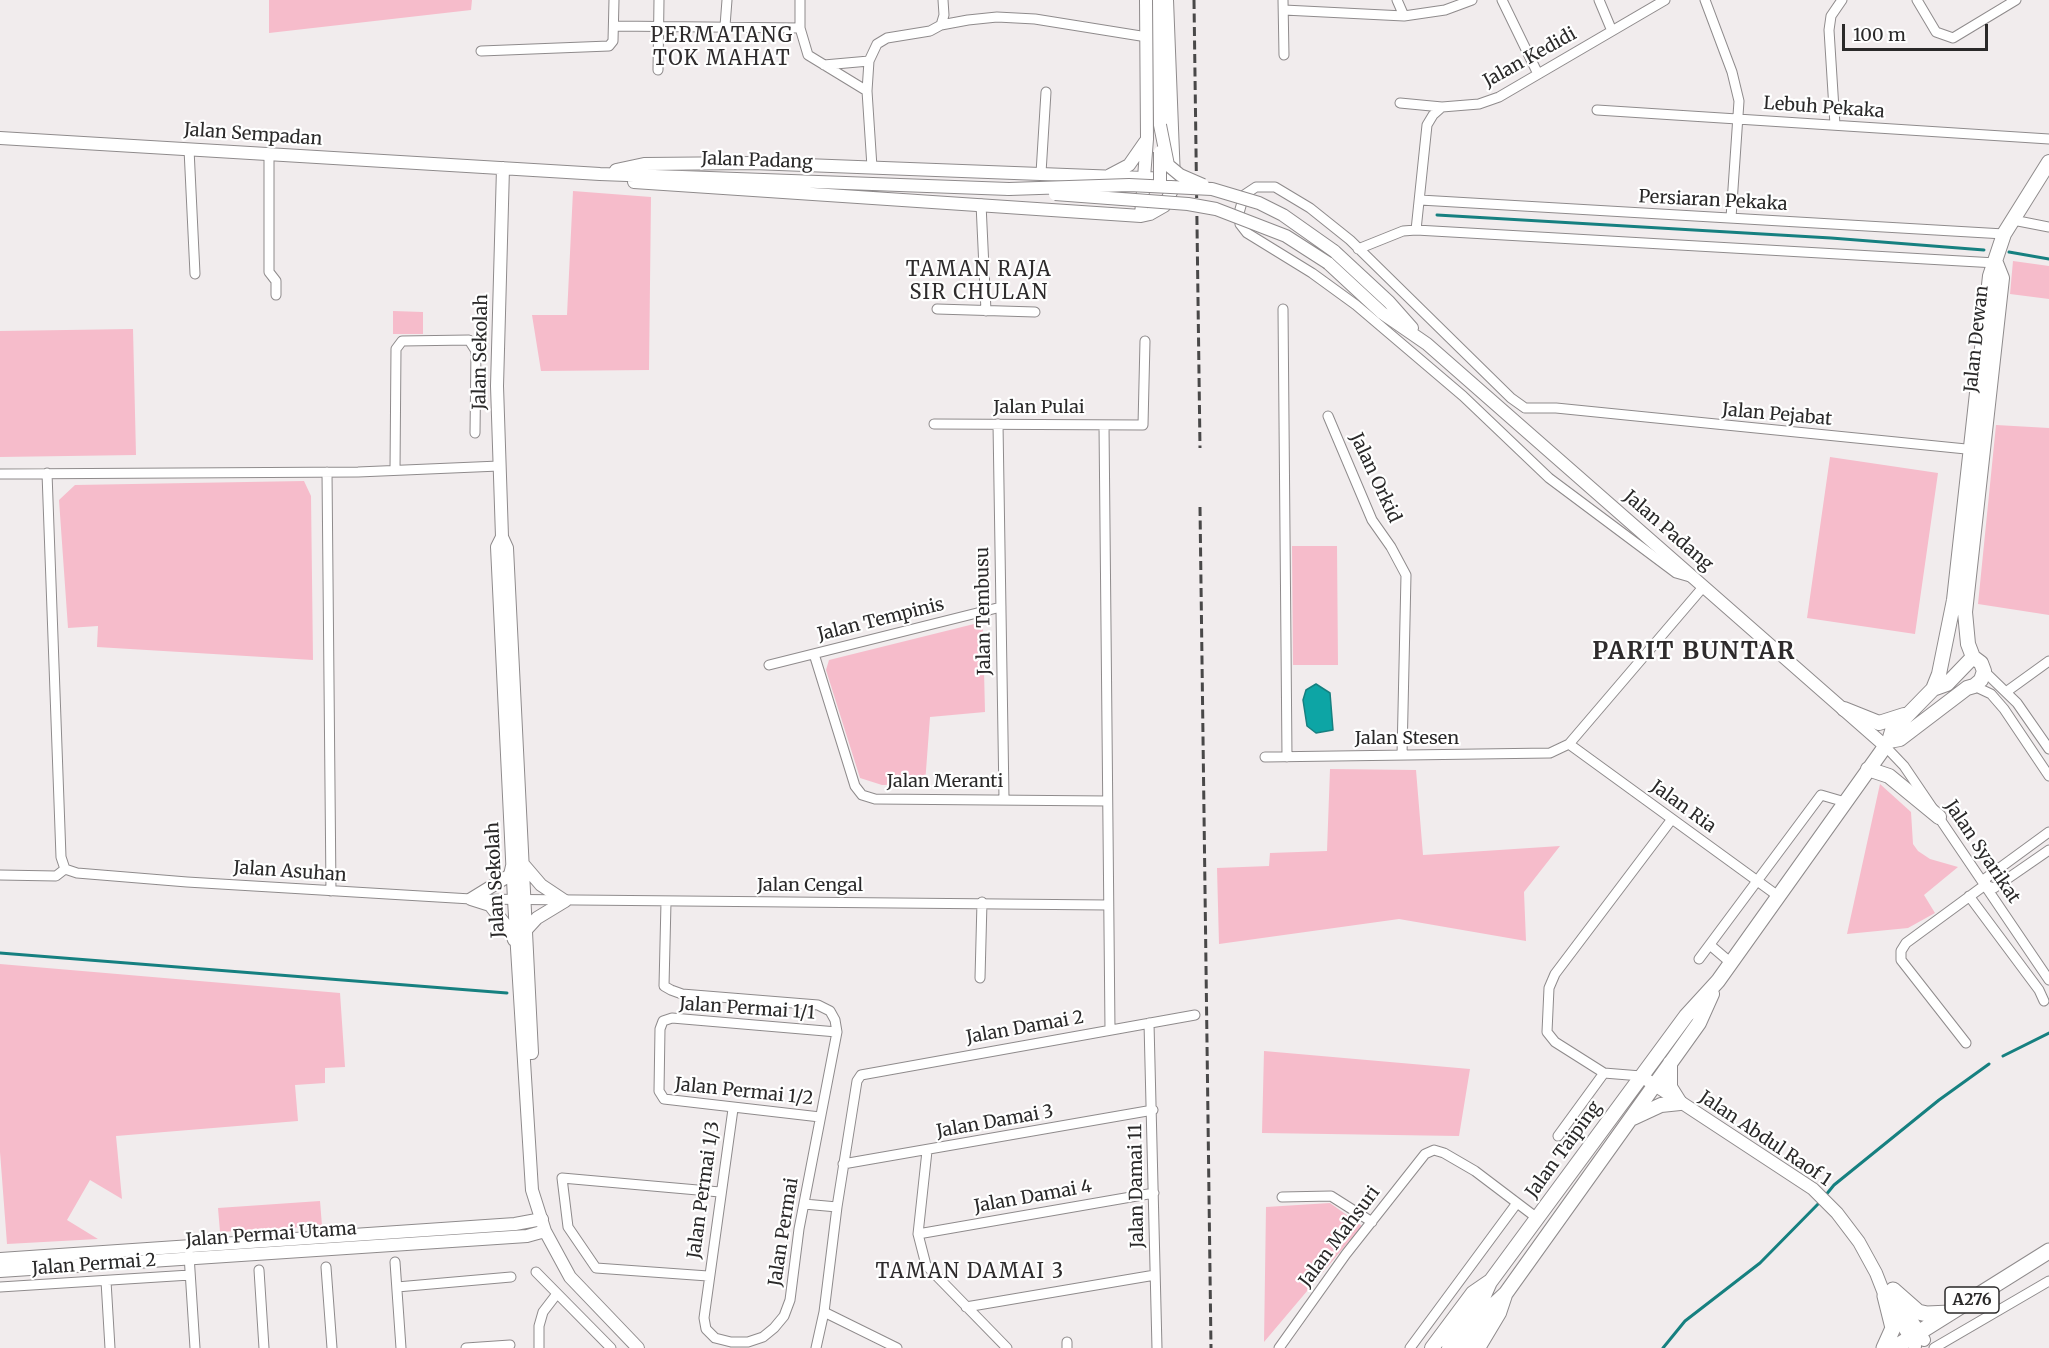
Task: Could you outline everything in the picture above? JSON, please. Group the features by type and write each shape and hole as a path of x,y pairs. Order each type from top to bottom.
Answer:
{"main road":[{"path":"1996,262 2004,234 2049,162"},
{"name":"Jalan Dewan","path":"1984,671 1981,663 1972,657 1965,631 1965,612 1969,524 1977,450 2002,278 1996,262"},
{"name":"Jalan Dewan","path":"1933,689 1940,674 1969,524"},
{"path":"1933,689 1947,684 1972,657"},
{"name":"Jalan Taiping","path":"1887,743 1900,739 1967,688 1974,686 1981,680 1984,671"},
{"name":"Jalan Taiping","path":"1449,1348 1482,1300 1490,1282 1537,1218 1647,1079 1686,1016 1718,981 1887,743 1892,731 1933,689"},
{"path":"1844,709 1879,723 1909,713"},
{"path":"1868,769 1889,776 1939,818"},
{"name":"Jalan Taiping","path":"1463,1348 1491,1307 1506,1293 1630,1120 1647,1079 1670,1061 1699,1023 1718,981"},
{"path":"1630,1120 1661,1105 1680,1103 1670,1087 1670,1061"},
{"name":"A276","path":"1919,1342 1952,1313 2049,1251"},
{"name":"A276","path":"1894,1348 1919,1342 2049,1260"},
{"path":"1432,1348 1473,1293 1490,1282"},
{"path":"1478,1348 1499,1313 1506,1293"},
{"path":"1889,1293 1918,1312 1952,1313"},
{"path":"1884,1348 1893,1329 1889,1293"}],"street":[{"path":"481,51 609,46 613,40 614,0"},
{"path":"658,70 659,0"},
{"path":"725,26 727,0"},
{"path":"800,0 800,28 808,55 867,92"},
{"path":"941,25 944,15 943,0"},
{"path":"1141,216 1147,139 1146,0"},
{"path":"1159,0 1159,202"},
{"path":"600,174 636,183 705,189 981,204 1141,216 1164,206 1172,190 1174,179 1167,0"},
{"path":"1283,0 1284,55"},
{"path":"1397,0 1404,16"},
{"path":"1284,10 1404,16 1445,10 1472,0"},
{"path":"1502,0 1538,74"},
{"path":"1599,0 1612,31"},
{"name":"Jalan Kedidi","path":"1400,103 1443,107 1479,104 1499,97 1665,0"},
{"path":"1705,0 1737,86 1738,119 1731,218"},
{"path":"1835,125 1829,30 1831,16 1842,0"},
{"path":"1917,0 1936,32 1953,38 2016,0"},
{"path":"872,166 867,92 869,61 877,44 887,38 930,31 941,25 998,17 1035,19 1147,37"},
{"path":"614,26 800,28"},
{"path":"824,65 869,61"},
{"path":"1041,173 1046,92"},
{"path":"1416,230 1427,125 1432,116 1443,107"},
{"name":"Lebuh Pekaka","path":"1596,110 2049,139"},
{"path":"1160,125 1168,165 1180,175 1212,189"},
{"name":"Jalan Sempadan","path":"0,138 503,168"},
{"path":"1147,139 1173,139"},
{"path":"1110,175 1129,165 1147,139"},
{"path":"189,149 195,274"},
{"path":"269,154 269,272 276,281 276,295"},
{"path":"600,174 644,164 872,166 1174,179"},
{"name":"Jalan Padang","path":"503,168 600,174 1009,189 1160,186 1212,189 1267,207 1334,251 1389,302 1427,344"},
{"name":"Jalan Sekolah","path":"503,168 497,386 499,466 502,537 507,548 519,900 518,953 532,1190 543,1225 570,1277 638,1348"},
{"path":"1569,744 1699,583 1676,573 1549,478 1463,396 1356,305 1312,273 1247,233 1240,224 1240,202 1249,189 1265,185 1275,187 1310,208 1358,249 1403,231 1416,230 1996,262"},
{"name":"Jalan Padang","path":"1009,189 1216,209 1287,236 1328,263 1382,313 1427,344 1844,709 1887,743"},
{"name":"Persiaran Pekaka","path":"1420,200 2004,234"},
{"path":"981,204 986,311"},
{"path":"2013,220 2049,227"},
{"name":"Jalan Pejabat","path":"1358,249 1511,398 1525,408 1569,410 1977,450"},
{"path":"937,309 1035,312"},
{"path":"1283,309 1287,757"},
{"path":"1276,324 1283,337"},
{"path":"395,470 396,350 402,341 469,340 476,351 476,433"},
{"name":"Jalan Pulai","path":"934,424 1143,425 1145,341"},
{"name":"Jalan Orkid","path":"1328,416 1372,520 1395,553 1406,575 1402,755"},
{"name":"Jalan Tembusu","path":"998,424 1004,798"},
{"path":"1104,425 1110,1029"},
{"path":"0,474 327,472 499,466"},
{"path":"327,472 331,891"},
{"path":"0,875 56,876 65,869 61,857 47,473"},
{"name":"Jalan Tempinis","path":"769,665 1000,607"},
{"name":"Jalan Meranti","path":"814,654 855,786 862,795 875,799 1004,798 1107,801"},
{"path":"2006,692 2049,661"},
{"name":"Jalan Dewan","path":"1984,671 1998,687 2006,692 2049,749"},
{"path":"1974,686 1991,694 2004,709 2049,776"},
{"name":"Jalan Syarikat","path":"1887,743 2049,980"},
{"name":"Jalan Stesen","path":"1265,757 1550,753 1569,744"},
{"name":"Jalan Ria","path":"1569,744 1778,896"},
{"path":"1700,959 1821,795 1845,802"},
{"path":"1647,1079 1604,1073 1555,1042 1547,1032 1549,988 1555,974 1672,819"},
{"path":"1966,1043 1901,960 1901,951 1906,943 1985,885 1986,878 2049,832"},
{"path":"1985,885 1994,888 2049,849"},
{"path":"471,899 510,875 518,864 541,885 565,901 537,918 526,930"},
{"name":"Jalan Asuhan","path":"65,869 77,873 331,891 519,900"},
{"path":"1969,896 2044,1001"},
{"path":"471,899 490,905 500,916 511,932 518,953"},
{"name":"Jalan Sekolah","path":"519,900 526,930 543,1225"},
{"name":"Jalan Cengal","path":"519,900 982,902 1107,905"},
{"name":"Jalan Permai","path":"666,902 664,986 682,994 818,1005 830,1011 837,1032 804,1204 790,1300 784,1316 763,1337 747,1342 731,1342 715,1338 706,1329 704,1318 708,1276"},
{"path":"980,978 982,902"},
{"path":"1710,945 1731,963"},
{"name":"Jalan Damai 2","path":"843,1164 857,1081 861,1075 1195,1015"},
{"name":"Jalan Permai 1/1","path":"664,1100 659,1091 660,1029 663,1021 672,1018 837,1032"},
{"name":"Jalan Damai 11","path":"1149,1023 1153,1110 1157,1348"},
{"path":"1558,1136 1604,1073"},
{"name":"Jalan Abdul Raof 1","path":"1647,1079 1813,1189 1837,1213 1859,1242 1919,1342"},
{"name":"Jalan Permai 1/2","path":"664,1100 820,1117"},
{"name":"Jalan Permai 1/3","path":"708,1276 733,1109"},
{"name":"Jalan Damai 3","path":"843,1164 1153,1110"},
{"name":"Jalan Mahsuri","path":"1279,1348 1425,1154 1434,1150 1444,1153 1475,1172 1517,1203"},
{"path":"927,1151 918,1234 926,1265 1007,1348"},
{"path":"816,1348 824,1312 843,1164"},
{"path":"708,1276 596,1268 568,1227 562,1178 720,1192"},
{"path":"515,1224 532,1207 532,1190"},
{"name":"Jalan Damai 4","path":"918,1234 1154,1193"},
{"path":"1282,1197 1331,1196 1372,1222"},
{"path":"1410,1348 1517,1203 1537,1218"},
{"path":"804,1204 837,1207"},
{"name":"Jalan Permai Utama","path":"0,1271 515,1224 543,1225"},
{"name":"Jalan Permai Utama","path":"0,1259 527,1236 543,1225"},
{"path":"189,1252 195,1348"},
{"path":"395,1262 401,1348"},
{"path":"326,1267 332,1348"},
{"path":"259,1270 264,1348"},
{"path":"536,1272 611,1348"},
{"name":"Jalan Permai 2","path":"0,1287 190,1275"},
{"path":"966,1307 1155,1275"},
{"path":"397,1287 511,1277"},
{"path":"106,1281 110,1348"},
{"path":"1919,1342 2049,1281"},
{"path":"539,1348 539,1326 543,1312 556,1294"},
{"path":"824,1312 897,1348"},
{"path":"1432,1320 1445,1330"},
{"path":"468,1348 510,1345"}],"shaded area":[{"path":"269,0 472,0 471,10 269,33"},
{"path":"573,191 651,197 649,370 541,371 532,315 567,315"},
{"path":"2013,261 2049,266 2049,299 2010,294"},
{"path":"393,311 423,312 423,334 393,334"},
{"path":"133,329 136,455 0,457 0,331"},
{"path":"1996,425 2049,428 2049,615 1978,604"},
{"path":"1830,457 1938,473 1915,634 1807,618"},
{"path":"304,481 311,496 313,660 97,647 98,626 68,628 59,500 75,485"},
{"path":"1292,546 1337,546 1338,665 1293,665"},
{"path":"978,623 983,628 985,712 930,717 925,784 882,785 860,778 826,670 829,660"},
{"path":"1330,769 1416,770 1423,855 1560,846 1524,892 1526,941 1399,919 1219,944 1217,868 1269,866 1270,853 1327,851"},
{"path":"1880,784 1911,812 1913,844 1918,851 1930,859 1958,867 1924,895 1935,913 1908,928 1847,934"},
{"path":"0,964 340,993 345,1067 325,1068 325,1083 295,1085 298,1121 116,1136 122,1199 90,1180 67,1220 98,1239 7,1244 0,1152"},
{"path":"1264,1051 1470,1069 1459,1136 1262,1133"},
{"path":"320,1201 322,1226 220,1232 218,1208"},
{"path":"1330,1203 1362,1226 1264,1342 1266,1207"}],"water":[{"path":"1316,684 1330,693 1333,730 1316,733 1307,726 1303,700 1306,690"}],"waterway":[{"path":"1437,215 1831,238 1984,250"},
{"path":"2009,252 2049,259"},
{"path":"0,953 507,993"},
{"path":"2003,1056 2049,1033"},
{"path":"1825,1196 1834,1185 1939,1100 1989,1064"},
{"path":"1663,1348 1685,1321 1760,1263 1821,1201"}],"railway":[{"path":"1194,0 1200,448"},
{"path":"1200,507 1211,1348"}],"district":[{"name":"PERMATANG TOK MAHAT","path":"722,48"},
{"name":"TAMAN RAJA SIR CHULAN","path":"979,282"},
{"name":"PARIT BUNTAR","path":"1694,652"},
{"name":"TAMAN DAMAI 3","path":"970,1272"}]}
